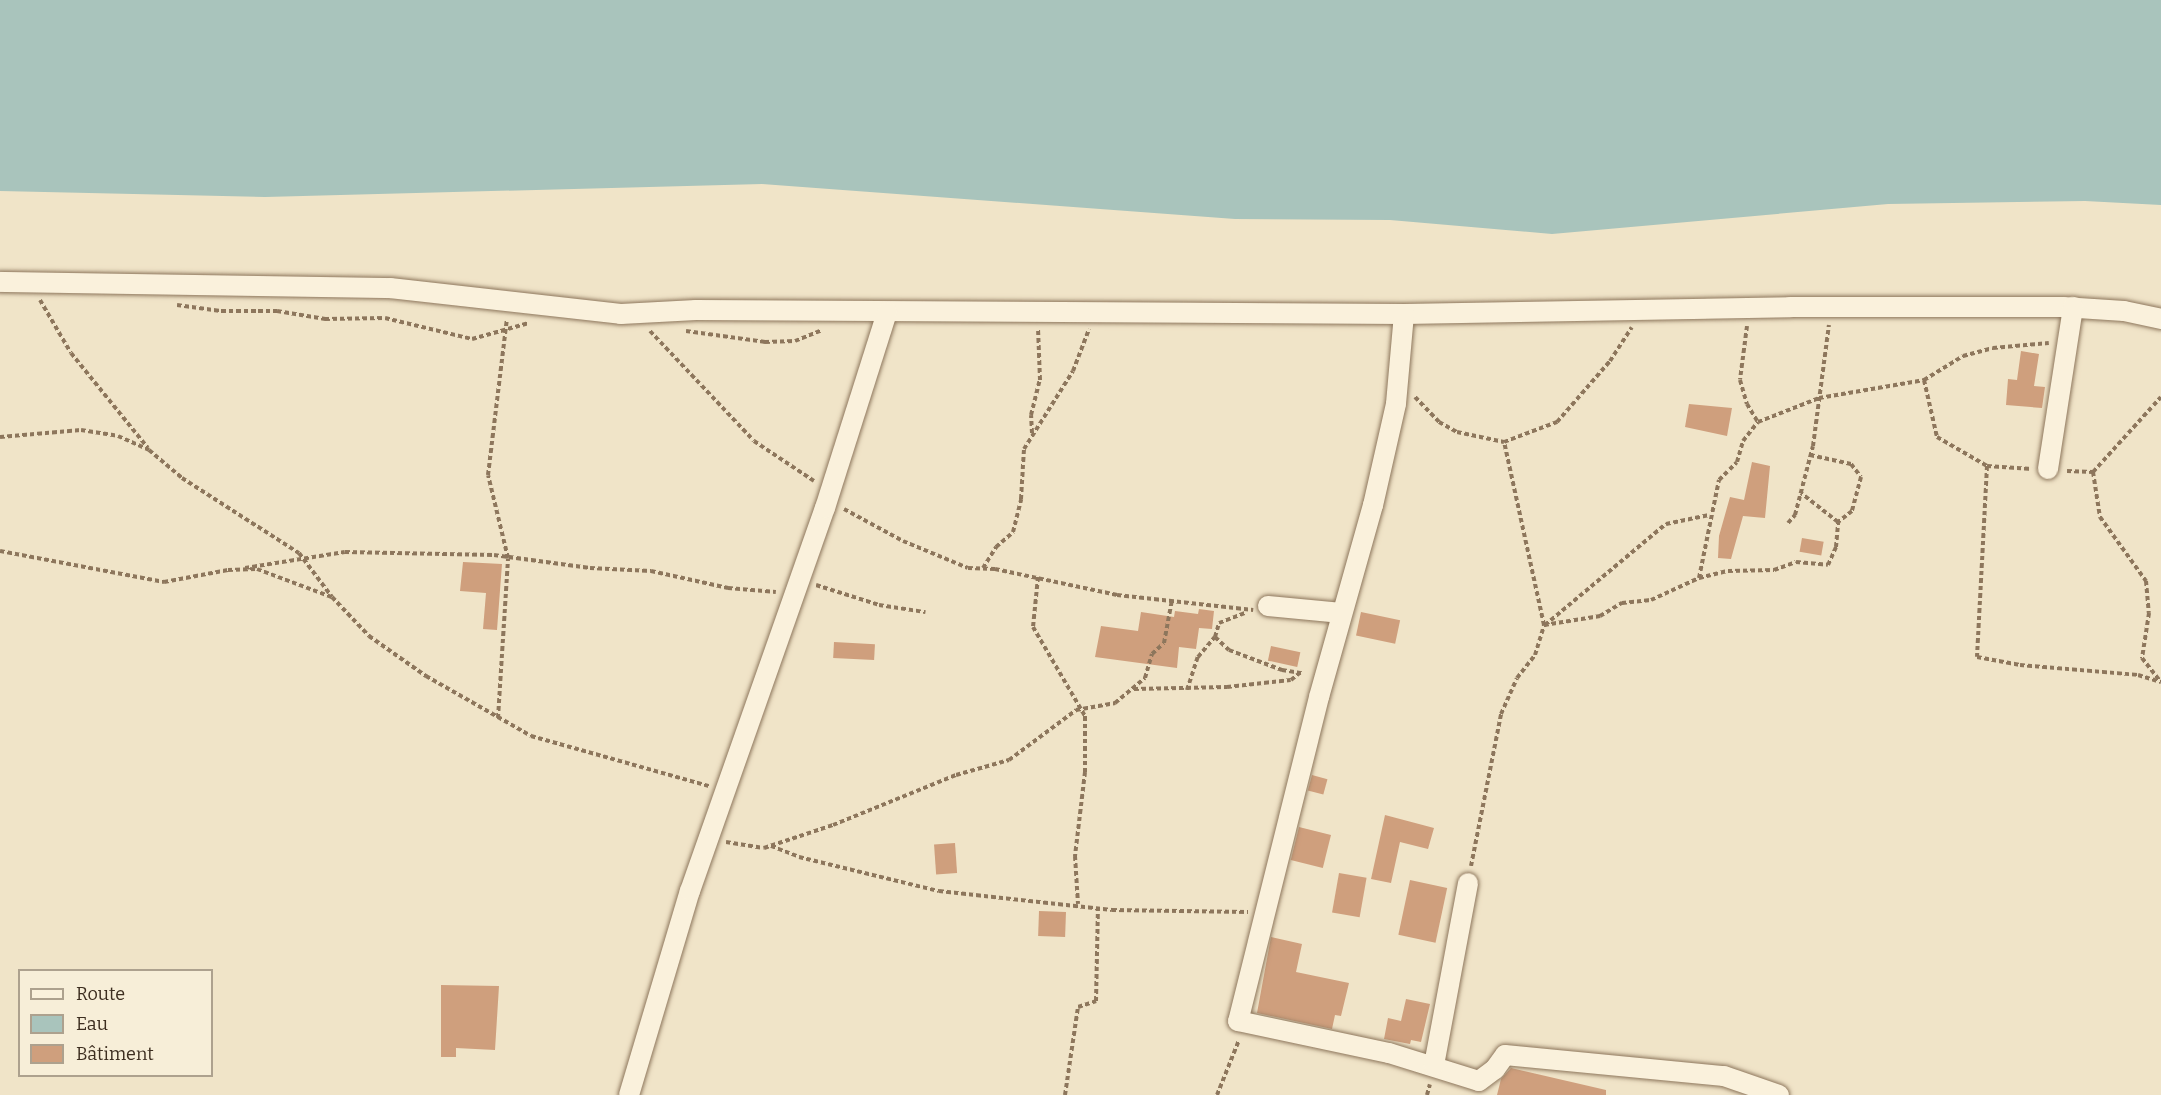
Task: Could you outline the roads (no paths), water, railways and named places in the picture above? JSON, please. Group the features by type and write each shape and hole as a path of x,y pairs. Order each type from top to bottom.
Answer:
{"street":[{"path":"0,282 350,286 506,300 621,314 696,310 887,313 1404,314 1832,307 2073,307 2161,319"},
{"path":"2048,470 2073,307"},
{"path":"629,1095 710,832 829,497 887,313"},
{"path":"1404,314 1398,381 1373,505 1325,677 1263,914 1238,1021 1434,1065 1479,1081 1495,1069 1505,1055 1724,1076 1779,1095"},
{"path":"1268,606 1342,613"},
{"path":"1434,1065 1468,883"}],"water":[{"path":"0,0 2161,0 2161,205 2085,201 1888,204 1552,234 1390,220 1235,219 762,184 265,197 0,191"}]}
